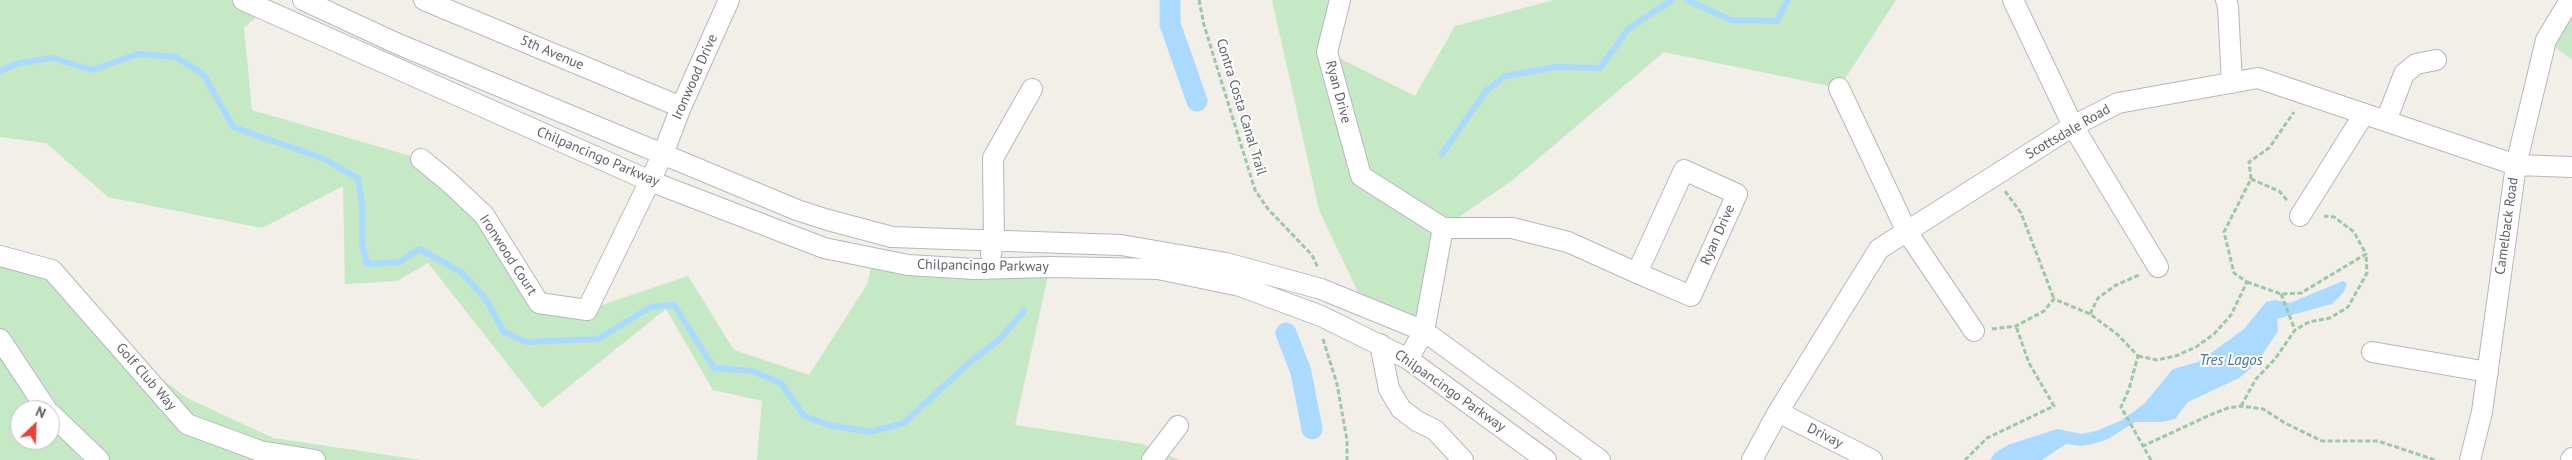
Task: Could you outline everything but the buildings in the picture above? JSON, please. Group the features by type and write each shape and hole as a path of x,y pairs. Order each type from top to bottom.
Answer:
{"street":[{"name":"Chilpancingo Parkway","path":"243,0 650,180 824,248 908,265 988,268 1158,269 1240,286 1321,316 1408,358 1546,460"},
{"name":"Chilpancingo Parkway","path":"302,0 398,44 797,210 892,237 1121,246 1226,263 1321,289 1424,331 1600,460"},
{"name":"5th Avenue","path":"424,0 680,107"},
{"name":"Ironwood Drive","path":"663,154 680,107 729,0"},
{"name":"Ryan Drive","path":"1340,0 1327,52 1361,176 1443,228 1512,228 1568,242 1637,273 1691,296 1737,194 1684,170 1637,273"},
{"path":"2012,0 2073,126 2158,267"},
{"path":"2226,0 2232,82"},
{"name":"Camelback Road","path":"2470,460 2482,412 2516,165 2546,40 2570,0"},
{"path":"2386,121 2404,74 2416,64 2436,60"},
{"name":"Scottsdale Road","path":"1752,460 1778,412 1879,250 2073,126 2118,103 2258,78 2516,165 2572,167"},
{"path":"1839,88 1907,232 1974,330"},
{"path":"988,268 994,241 993,158 1032,89"},
{"path":"2300,216 2364,114"},
{"name":"Ironwood Court","path":"421,159 450,182 484,215 539,303 587,310 663,154"},
{"path":"1408,358 1424,331 1443,228"},
{"name":"Golf Club Way","path":"0,256 52,270 187,424 260,451 315,460"},
{"path":"0,339 40,400"},
{"path":"1380,344 1389,389 1401,408 1417,421 1435,430 1463,460"},
{"path":"2372,352 2488,372"},
{"name":"Drivay","path":"1778,412 1872,460"},
{"path":"60,423 99,460"},
{"path":"1152,460 1178,426"}],"path":[{"name":"Contra Costa Canal Trail","path":"1200,0 1204,25 1255,190 1268,209 1312,255 1318,269 1321,289"},
{"path":"2305,94 2269,148 2249,162 2251,179 2224,232 2234,274 2246,282 2281,294 2301,293 2366,254"},
{"path":"1995,176 2022,213 2054,299 2090,314 2118,335 2138,356 2157,360 2176,356 2196,347 2214,334 2231,315 2246,282"},
{"path":"2241,406 2256,379 2275,359 2295,330 2309,322 2330,318 2348,307 2359,291 2367,273 2366,254 2354,232 2334,217 2300,216 2279,191 2251,179"},
{"path":"2090,314 2098,298 2116,285 2158,267"},
{"path":"2281,294 2295,330"},
{"path":"1974,330 2016,326 2044,311 2054,299"},
{"path":"1321,316 1320,330 1336,384 1347,440 1347,460"},
{"path":"1965,460 1986,438 2054,406 2029,362 2016,326"},
{"path":"2138,356 2129,389 2121,407 2151,460"},
{"path":"2142,446 2210,415 2241,406 2263,409 2285,423 2322,441 2378,441 2435,460"}],"green space":[{"path":"0,0 243,0 263,11 244,28 252,110 421,159 449,182 539,303 587,310 688,276 734,350 809,375 868,283 872,258 1050,267 1015,425 1142,444 1179,460 757,460 762,401 713,390 666,309 542,408 428,263 397,281 345,284 343,186 262,228 108,197 46,143 0,137"},
{"path":"1272,0 1340,0 1327,52 1415,96 1455,26 1554,0 1896,0 1839,88 1664,52 1514,179 1443,228 1424,331 1365,307 1319,210"},
{"path":"2572,0 2572,60 2546,40"},
{"path":"0,256 52,270 123,350 187,398 273,438 421,460 0,460"}],"water":[{"name":"Tres Lagos","path":"2343,281 2347,284 2343,293 2332,304 2277,319 2278,331 2256,364 2239,378 2188,402 2175,419 2162,422 2135,422 2108,439 2093,444 2081,446 2066,444 2042,460 1990,460 1995,453 2008,445 2057,429 2082,434 2096,431 2120,421 2144,404 2173,369 2198,362 2244,329 2266,302 2275,300 2290,303"}],"waterway":[{"path":"1170,0 1170,24 1197,101"},
{"path":"1442,154 1486,91 1505,76 1556,67 1600,68 1628,29 1672,0"},
{"path":"1687,0 1731,20 1777,21 1788,0"},
{"path":"0,71 19,63 53,58 92,70 138,54 176,57 204,75 233,127 322,158 358,178 362,204 362,243 367,264 400,262 419,249 461,272 485,298 504,332 526,342 598,339 651,307 674,305 714,368 752,371 781,383 804,416 828,425 870,432 904,423 970,362 999,340 1024,311"},
{"path":"1286,333 1301,372 1312,429"}]}
